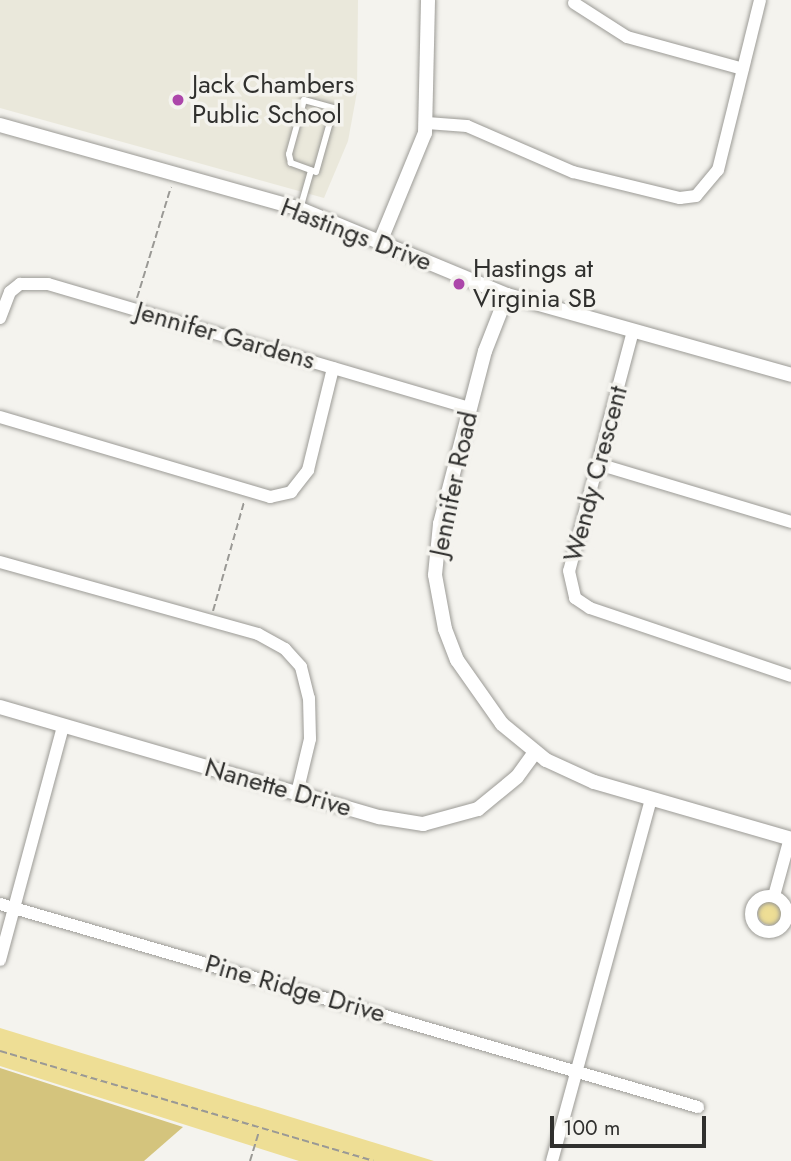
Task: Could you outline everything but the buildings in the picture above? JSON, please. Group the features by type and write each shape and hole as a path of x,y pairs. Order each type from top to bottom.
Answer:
{"street":[{"path":"380,242 427,123 428,0"},
{"path":"427,123 467,126 573,172 680,198 696,196 718,170 760,0"},
{"path":"575,3 627,37 743,69"},
{"name":"Hastings Drive","path":"0,125 300,209 507,295 791,375"},
{"name":"Jennifer Gardens","path":"0,318 10,292 20,284 48,284 470,408"},
{"name":"Jennifer Road","path":"507,295 470,408 440,524 435,575 445,629 476,694 502,724 535,751 594,782 790,838"},
{"name":"Wendy Crescent","path":"633,331 569,571 575,598 590,608 791,676"},
{"path":"0,417 270,497 291,492 307,470 333,368"},
{"path":"598,464 791,522"},
{"path":"0,562 258,634 285,649 301,667 309,698 310,739 297,793"},
{"name":"Nanette Drive","path":"0,708 297,793 423,824 478,809 517,777 535,751"},
{"path":"0,960 63,726"},
{"path":"552,1161 651,799"},
{"path":"774,896 790,838"},
{"name":"Pine Ridge Drive","path":"0,904 698,1107"}],"lane":[{"path":"304,100 334,108 316,172 311,171 291,163 289,154 304,100"},
{"path":"300,209 311,171"}],"path":[{"path":"133,309 172,187"},
{"path":"212,612 244,501"},
{"path":"0,1052 259,1131 373,1161"},
{"path":"250,1161 259,1131"}],"shaded area":[{"name":"Jack Chambers Public School","path":"0,0 358,0 357,92 348,141 324,198 0,108"},
{"path":"770,901 781,908 782,913 775,924 770,925 759,918 758,913 765,902"},
{"path":"0,1028 434,1161 299,1161 0,1066"},
{"path":"0,1068 183,1127 144,1161 0,1161"}],"place":[{"name":"Jack Chambers Public School","path":"178,100"},
{"name":"Hastings at Virginia SB","path":"459,284"}]}
